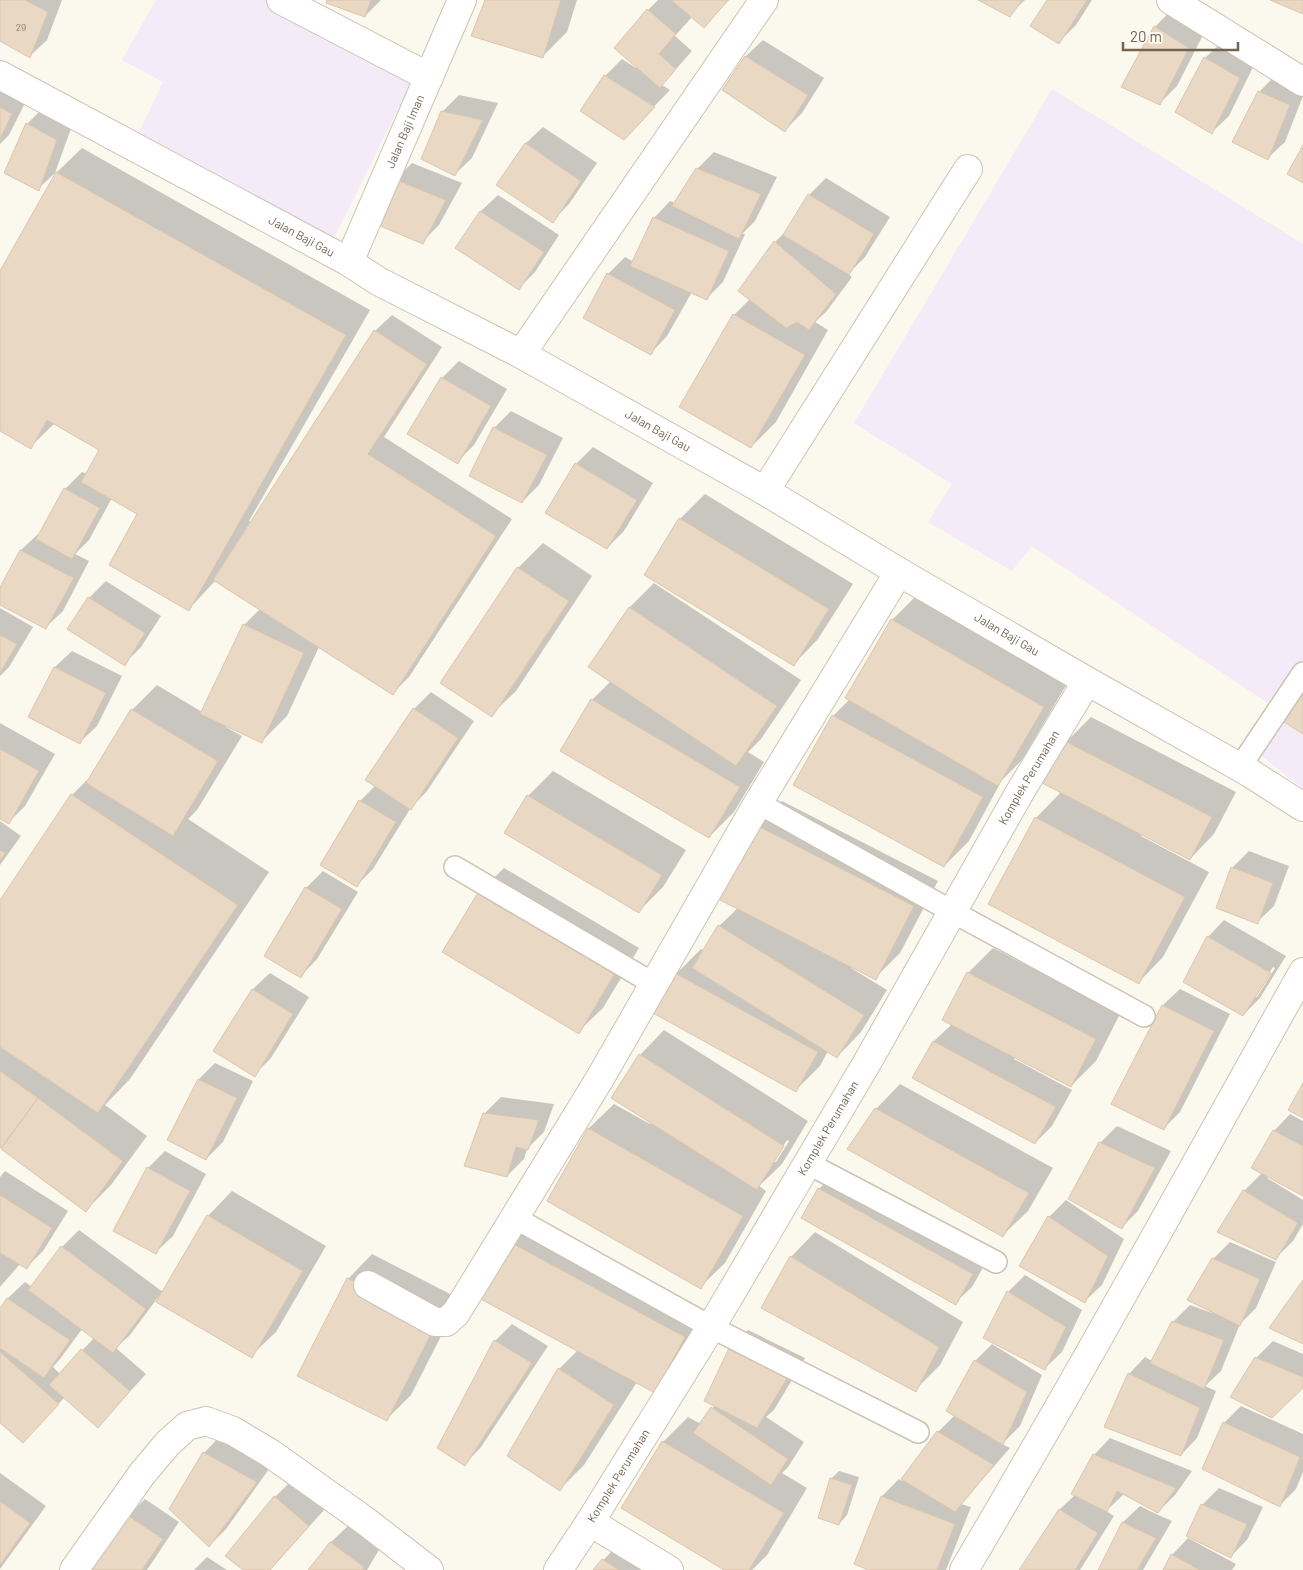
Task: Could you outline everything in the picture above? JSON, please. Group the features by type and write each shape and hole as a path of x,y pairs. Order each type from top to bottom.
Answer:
{"street":[{"path":"281,0 429,77"},
{"name":"Jalan Baji Iman","path":"349,262 462,0"},
{"path":"521,354 764,0"},
{"path":"1170,0 1303,82"},
{"name":"Jalan Baji Gau","path":"0,75 349,262 378,281 521,354 765,491 899,572 1240,767 1303,807"},
{"path":"765,491 968,169"},
{"path":"368,1284 435,1322 446,1322 456,1313 599,1080 758,803 899,572"},
{"name":"Komplek Perumahan","path":"558,1570 590,1522 711,1327 953,912 1020,792 1087,681"},
{"path":"964,1570 1037,1447 1147,1253 1303,972"},
{"path":"74,1570 142,1474 168,1443 187,1426 206,1421 233,1431 270,1453 364,1520 428,1570"},
{"path":"590,1522 669,1570"}],"lane":[{"path":"1240,767 1303,673"},
{"path":"758,803 1144,1016"},
{"path":"455,867 654,984"},
{"path":"807,1163 996,1262"},
{"path":"515,1218 711,1327 918,1432"}],"shaded area":[{"path":"156,0 266,0 414,77 334,238 139,132 163,82 122,60"},
{"path":"1052,89 1303,244 1303,789 1252,748 1271,705 1032,546 1012,571 928,522 952,484 854,423"}],"building":[{"path":"0,0 25,0 48,12 30,58 0,41"},
{"path":"327,0 371,0 365,17 326,3"},
{"path":"485,0 561,0 543,58 471,36"},
{"path":"671,0 728,0 704,28"},
{"path":"978,0 1022,0 1010,17"},
{"path":"1047,0 1087,0 1059,44 1030,26"},
{"path":"1270,0 1303,0 1303,14"},
{"path":"647,9 676,34 659,54 676,69 660,88 614,48"},
{"path":"1154,26 1189,48 1160,105 1121,87"},
{"path":"745,56 808,95 785,132 722,90"},
{"path":"1204,57 1240,78 1212,134 1175,112"},
{"path":"604,75 655,107 624,140 580,111"},
{"path":"1258,91 1290,105 1268,160 1232,142"},
{"path":"0,107 12,114 0,139"},
{"path":"441,111 483,120 455,176 421,159"},
{"path":"26,123 57,140 39,191 4,173"},
{"path":"525,143 581,181 553,223 496,185"},
{"path":"1303,145 1303,183 1287,174"},
{"path":"696,168 761,194 739,239 672,206"},
{"path":"56,172 346,335 189,611 109,565 137,514 81,482 99,450 47,420 31,449 0,431 0,271"},
{"path":"394,179 446,200 423,244 378,225"},
{"path":"808,194 874,234 849,275 783,235"},
{"path":"480,211 544,252 519,290 455,248"},
{"path":"653,217 729,251 707,300 630,266"},
{"path":"774,241 836,294 809,330 797,322 786,328 738,291"},
{"path":"607,273 675,310 651,355 583,318"},
{"path":"733,314 805,355 751,448 679,407"},
{"path":"374,330 427,364 368,454 496,536 393,695 213,580"},
{"path":"441,377 491,406 458,464 407,434"},
{"path":"493,427 547,455 522,503 469,476"},
{"path":"575,463 637,500 607,549 545,513"},
{"path":"64,488 100,508 72,559 36,539"},
{"path":"679,518 829,609 794,666 644,575"},
{"path":"20,550 74,578 46,629 0,605 0,587"},
{"path":"517,567 569,601 492,717 440,683"},
{"path":"88,597 145,633 125,666 67,629"},
{"path":"629,607 777,706 736,766 588,667"},
{"path":"891,619 1044,707 998,786 845,698"},
{"path":"243,624 304,653 262,743 200,714"},
{"path":"0,635 17,644 0,673"},
{"path":"54,667 106,693 80,744 28,717"},
{"path":"1303,686 1303,734 1281,720"},
{"path":"591,699 740,787 709,838 560,751"},
{"path":"413,708 458,738 411,810 365,780"},
{"path":"131,709 218,761 173,836 86,783"},
{"path":"832,715 983,797 944,867 793,785"},
{"path":"1065,741 1212,817 1190,860 1042,783"},
{"path":"0,749 39,771 9,824 0,819"},
{"path":"71,794 238,905 98,1113 0,1047 0,900"},
{"path":"527,795 662,875 639,913 504,833"},
{"path":"359,800 396,822 357,887 320,865"},
{"path":"1035,817 1185,897 1139,984 988,904"},
{"path":"756,825 914,906 876,980 718,899"},
{"path":"0,850 5,853 0,860"},
{"path":"1231,867 1273,883 1258,924 1216,908"},
{"path":"305,887 342,909 301,978 264,956"},
{"path":"479,891 615,973 579,1034 442,952"},
{"path":"718,925 864,1015 837,1058 692,968"},
{"path":"1207,936 1271,973 1243,1016 1183,982"},
{"path":"967,972 1096,1039 1071,1087 942,1020"},
{"path":"675,973 818,1052 796,1092 653,1013"},
{"path":"252,989 293,1014 255,1077 213,1051"},
{"path":"1162,1005 1214,1031 1164,1130 1111,1104"},
{"path":"933,1041 1056,1107 1035,1144 912,1078"},
{"path":"639,1054 784,1146 757,1190 611,1098"},
{"path":"0,1071 38,1098 1,1148 0,1147"},
{"path":"198,1079 237,1098 206,1160 167,1140"},
{"path":"1303,1083 1303,1118 1288,1110"},
{"path":"38,1098 123,1161 86,1212 1,1149"},
{"path":"875,1108 1029,1193 1003,1237 847,1149"},
{"path":"483,1113 539,1120 528,1150 516,1147 507,1177 464,1166"},
{"path":"588,1128 743,1216 701,1289 547,1201"},
{"path":"1273,1130 1303,1146 1303,1196 1251,1168"},
{"path":"1099,1142 1155,1168 1122,1229 1068,1199"},
{"path":"147,1167 190,1191 156,1254 113,1231"},
{"path":"818,1188 973,1274 956,1305 801,1218"},
{"path":"1243,1190 1298,1223 1276,1260 1217,1232"},
{"path":"0,1195 52,1228 27,1269 0,1253"},
{"path":"207,1215 303,1271 252,1358 156,1302"},
{"path":"1048,1216 1108,1256 1085,1303 1019,1266"},
{"path":"508,1241 685,1337 655,1393 477,1297"},
{"path":"61,1246 146,1309 113,1353 28,1290"},
{"path":"790,1256 939,1347 916,1392 761,1308"},
{"path":"1212,1258 1260,1279 1240,1326 1187,1300"},
{"path":"347,1278 436,1324 387,1421 297,1376"},
{"path":"1303,1280 1303,1344 1269,1328"},
{"path":"1007,1291 1066,1327 1045,1370 983,1338"},
{"path":"7,1298 70,1340 44,1378 0,1348 0,1308"},
{"path":"1172,1321 1224,1340 1204,1389 1150,1363"},
{"path":"494,1340 532,1363 465,1466 437,1448"},
{"path":"730,1346 789,1375 757,1428 704,1401"},
{"path":"81,1349 130,1391 98,1428 49,1385"},
{"path":"0,1352 59,1404 23,1443 0,1423"},
{"path":"1255,1357 1303,1377 1303,1388 1272,1418 1230,1397"},
{"path":"974,1360 1027,1392 1003,1445 946,1411"},
{"path":"558,1368 614,1405 560,1491 507,1456"},
{"path":"1128,1373 1200,1408 1181,1456 1104,1427"},
{"path":"711,1407 788,1459 771,1485 693,1433"},
{"path":"1223,1422 1300,1457 1280,1507 1202,1469"},
{"path":"937,1431 994,1465 955,1512 901,1479"},
{"path":"662,1441 784,1513 749,1570 724,1570 621,1508"},
{"path":"203,1452 257,1482 209,1547 169,1509"},
{"path":"1093,1454 1176,1488 1158,1513 1117,1491 1107,1512 1071,1494"},
{"path":"830,1478 852,1485 839,1525 818,1518"},
{"path":"274,1496 309,1526 270,1570 243,1570 225,1556"},
{"path":"881,1496 955,1524 937,1570 868,1570 854,1564"},
{"path":"0,1501 30,1523 0,1565"},
{"path":"1201,1504 1247,1524 1231,1558 1186,1536"},
{"path":"1059,1509 1098,1533 1075,1570 1019,1570"},
{"path":"127,1515 163,1539 142,1570 90,1570"},
{"path":"1122,1522 1156,1538 1137,1570 1098,1570"},
{"path":"330,1542 364,1567 362,1570 308,1570"},
{"path":"1171,1554 1200,1570 1163,1570"},
{"path":"602,1559 619,1570 593,1570"}]}
